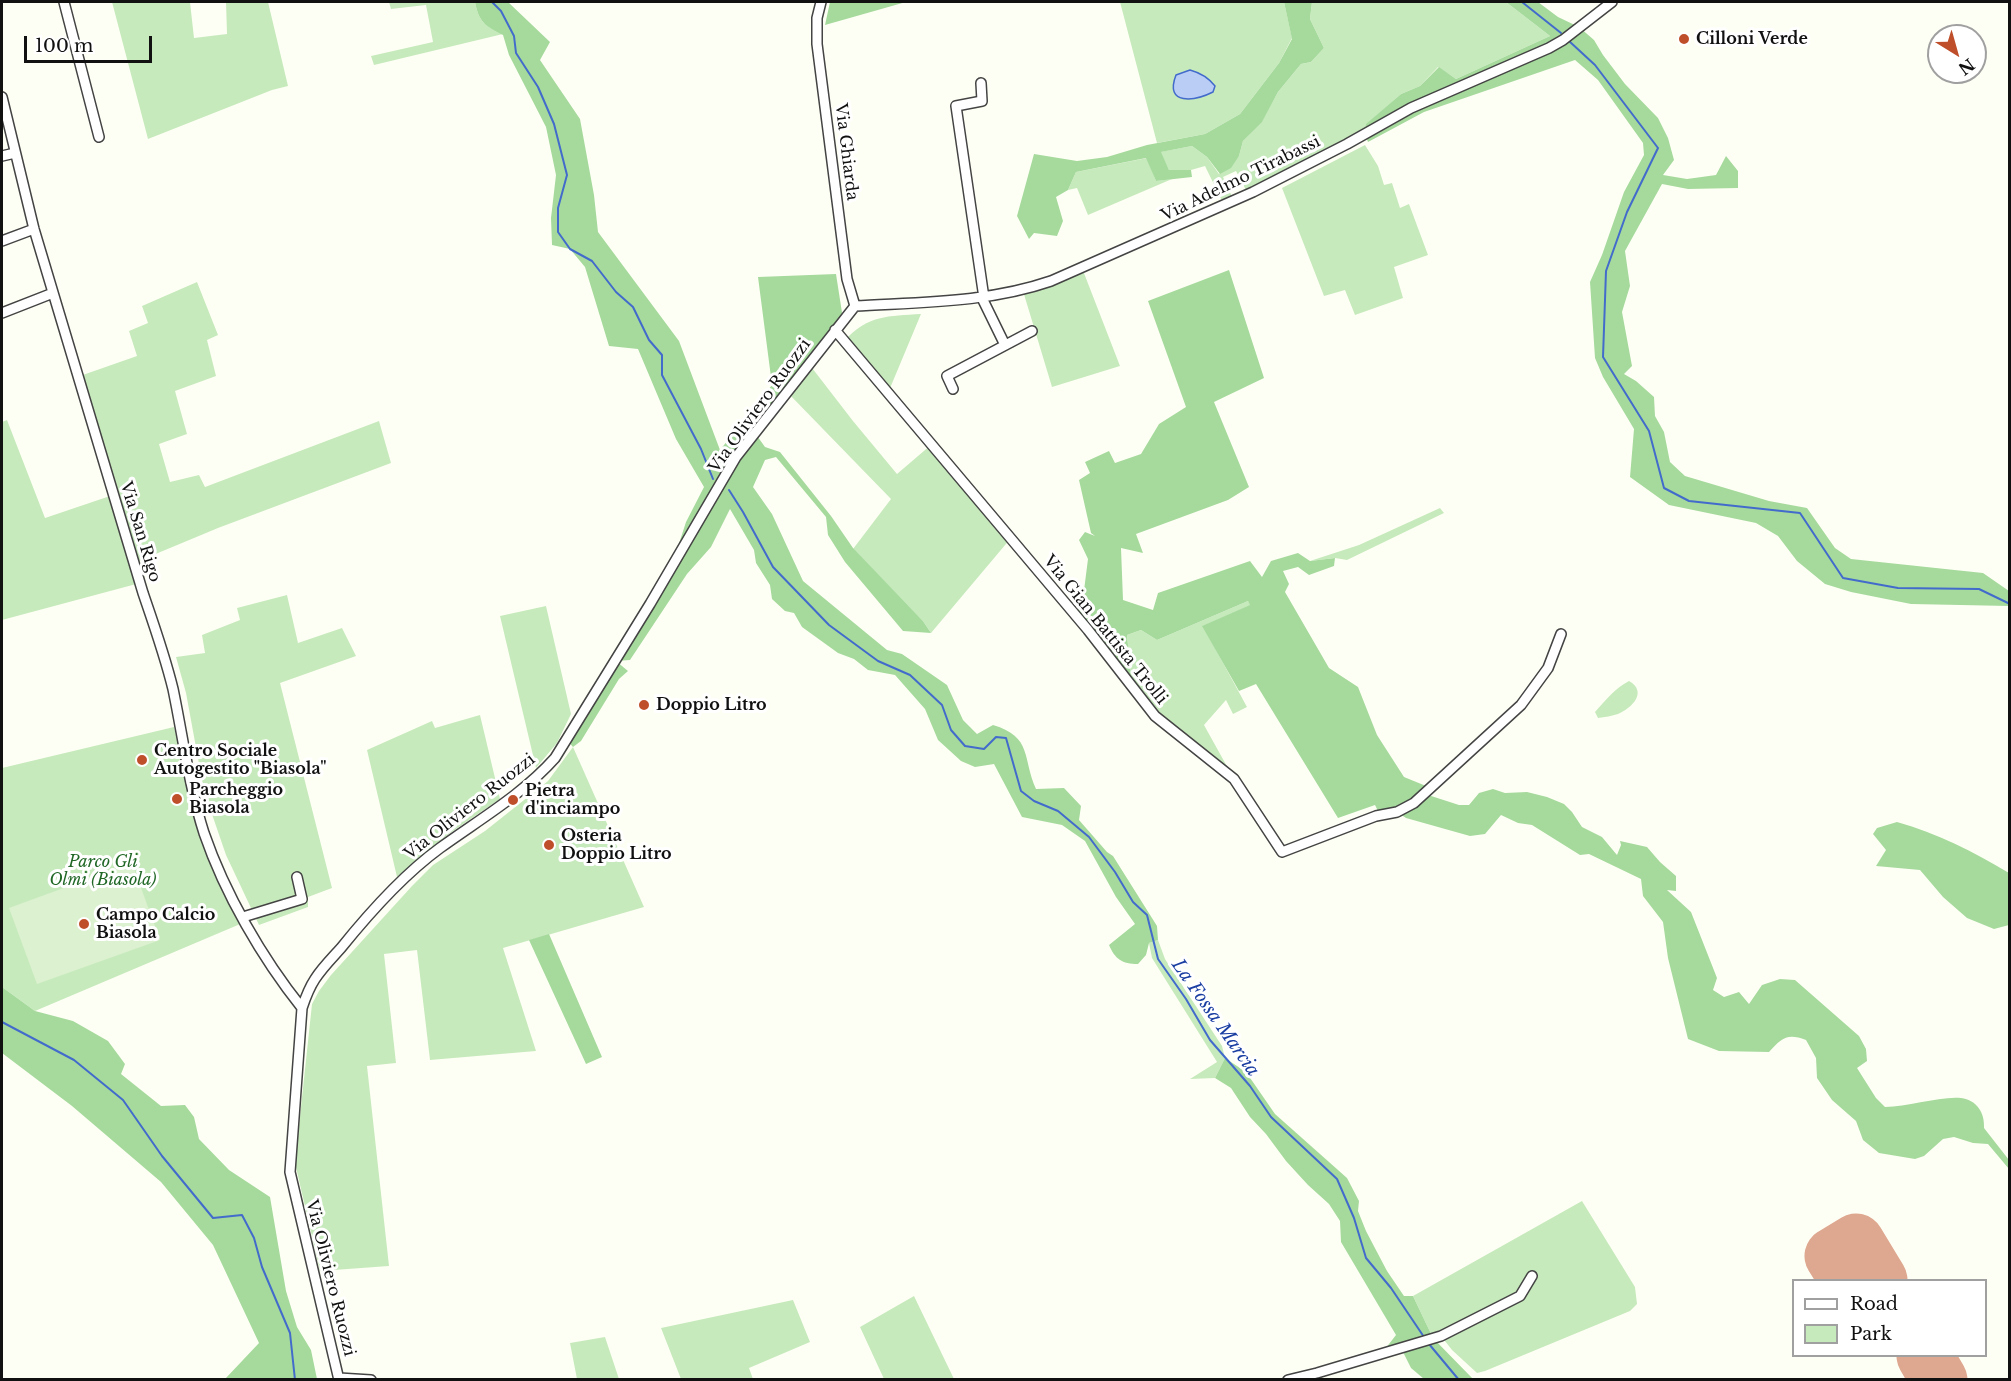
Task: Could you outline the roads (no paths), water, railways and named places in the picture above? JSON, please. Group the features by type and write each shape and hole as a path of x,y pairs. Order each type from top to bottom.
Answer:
{"street":[{"path":"63,2 99,137"},
{"name":"Via Ghiarda","path":"820,2 817,18 817,44 847,279 855,306"},
{"name":"Via Adelmo Tirabassi","path":"855,306 983,298 1023,291 1051,281 1248,194 1300,169 1411,108 1549,48 1612,2"},
{"path":"981,83 982,101 956,106 983,298 1005,345"},
{"name":"Via San Rigo","path":"2,96 34,229 161,647 205,834 224,880 243,917 274,972 302,1008"},
{"path":"2,156 15,153"},
{"path":"2,240 34,229"},
{"path":"2,313 53,293"},
{"name":"Via Oliviero Ruozzi","path":"339,1379 290,1172 302,1008 314,980 364,920 394,889 439,849 520,792 555,758 650,604 736,457 855,306"},
{"name":"Via Gian Battista Trolli","path":"835,330 1088,630 1155,716 1234,778 1282,852 1376,816 1396,812 1414,803 1521,705 1548,668 1562,634"},
{"path":"953,389 947,376 1032,331"},
{"path":"243,917 302,899 297,878"},
{"path":"1288,1380 1441,1336 1520,1296 1532,1276"},
{"path":"339,1379 357,1377 371,1380"}],"water":[{"path":"1190,70 1210,80 1215,86 1213,92 1190,99 1178,96 1174,92 1173,85 1176,75"}],"waterway":[{"name":"La Fossa Marcia","path":"492,2 501,11 514,36 516,53 538,87 554,124 567,175 558,208 558,232 570,249 592,261 616,292 633,307 649,340 662,355 662,375 701,449 713,479"},
{"path":"1522,2 1561,33"},
{"path":"1569,41 1595,65 1658,148 1627,212 1606,271 1603,357 1649,431 1664,488 1689,501 1800,513 1843,578 1898,588 1979,589 2010,604"},
{"name":"La Fossa Marcia","path":"729,490 773,567 829,625 878,661 910,675 942,705 951,730 965,746 984,749 996,737 1006,738 1021,791 1034,801 1058,811 1089,837 1115,872 1133,902 1147,915 1158,959 1186,999 1210,1040 1250,1086 1271,1117 1337,1179 1354,1218 1366,1258 1391,1288 1424,1337"},
{"path":"2,1022 74,1060 123,1100 162,1156 213,1218 242,1215 254,1238 262,1267 290,1333 295,1380"},
{"name":"La Fossa Marcia","path":"1429,1344 1459,1380"}],"place":[{"name":"Cilloni Verde","path":"1684,39"},
{"name":"Doppio Litro","path":"644,705"},
{"name":"Centro Sociale Autogestito \"Biasola\"","path":"142,760"},
{"name":"Parcheggio Biasola","path":"177,799"},
{"name":"Pietra d'inciampo","path":"513,800"},
{"name":"Osteria Doppio Litro","path":"549,845"},
{"name":"Campo Calcio Biasola","path":"84,924"}],"park label":[{"name":"Parco Gli Olmi (Biasola)","path":"103,871"}]}
